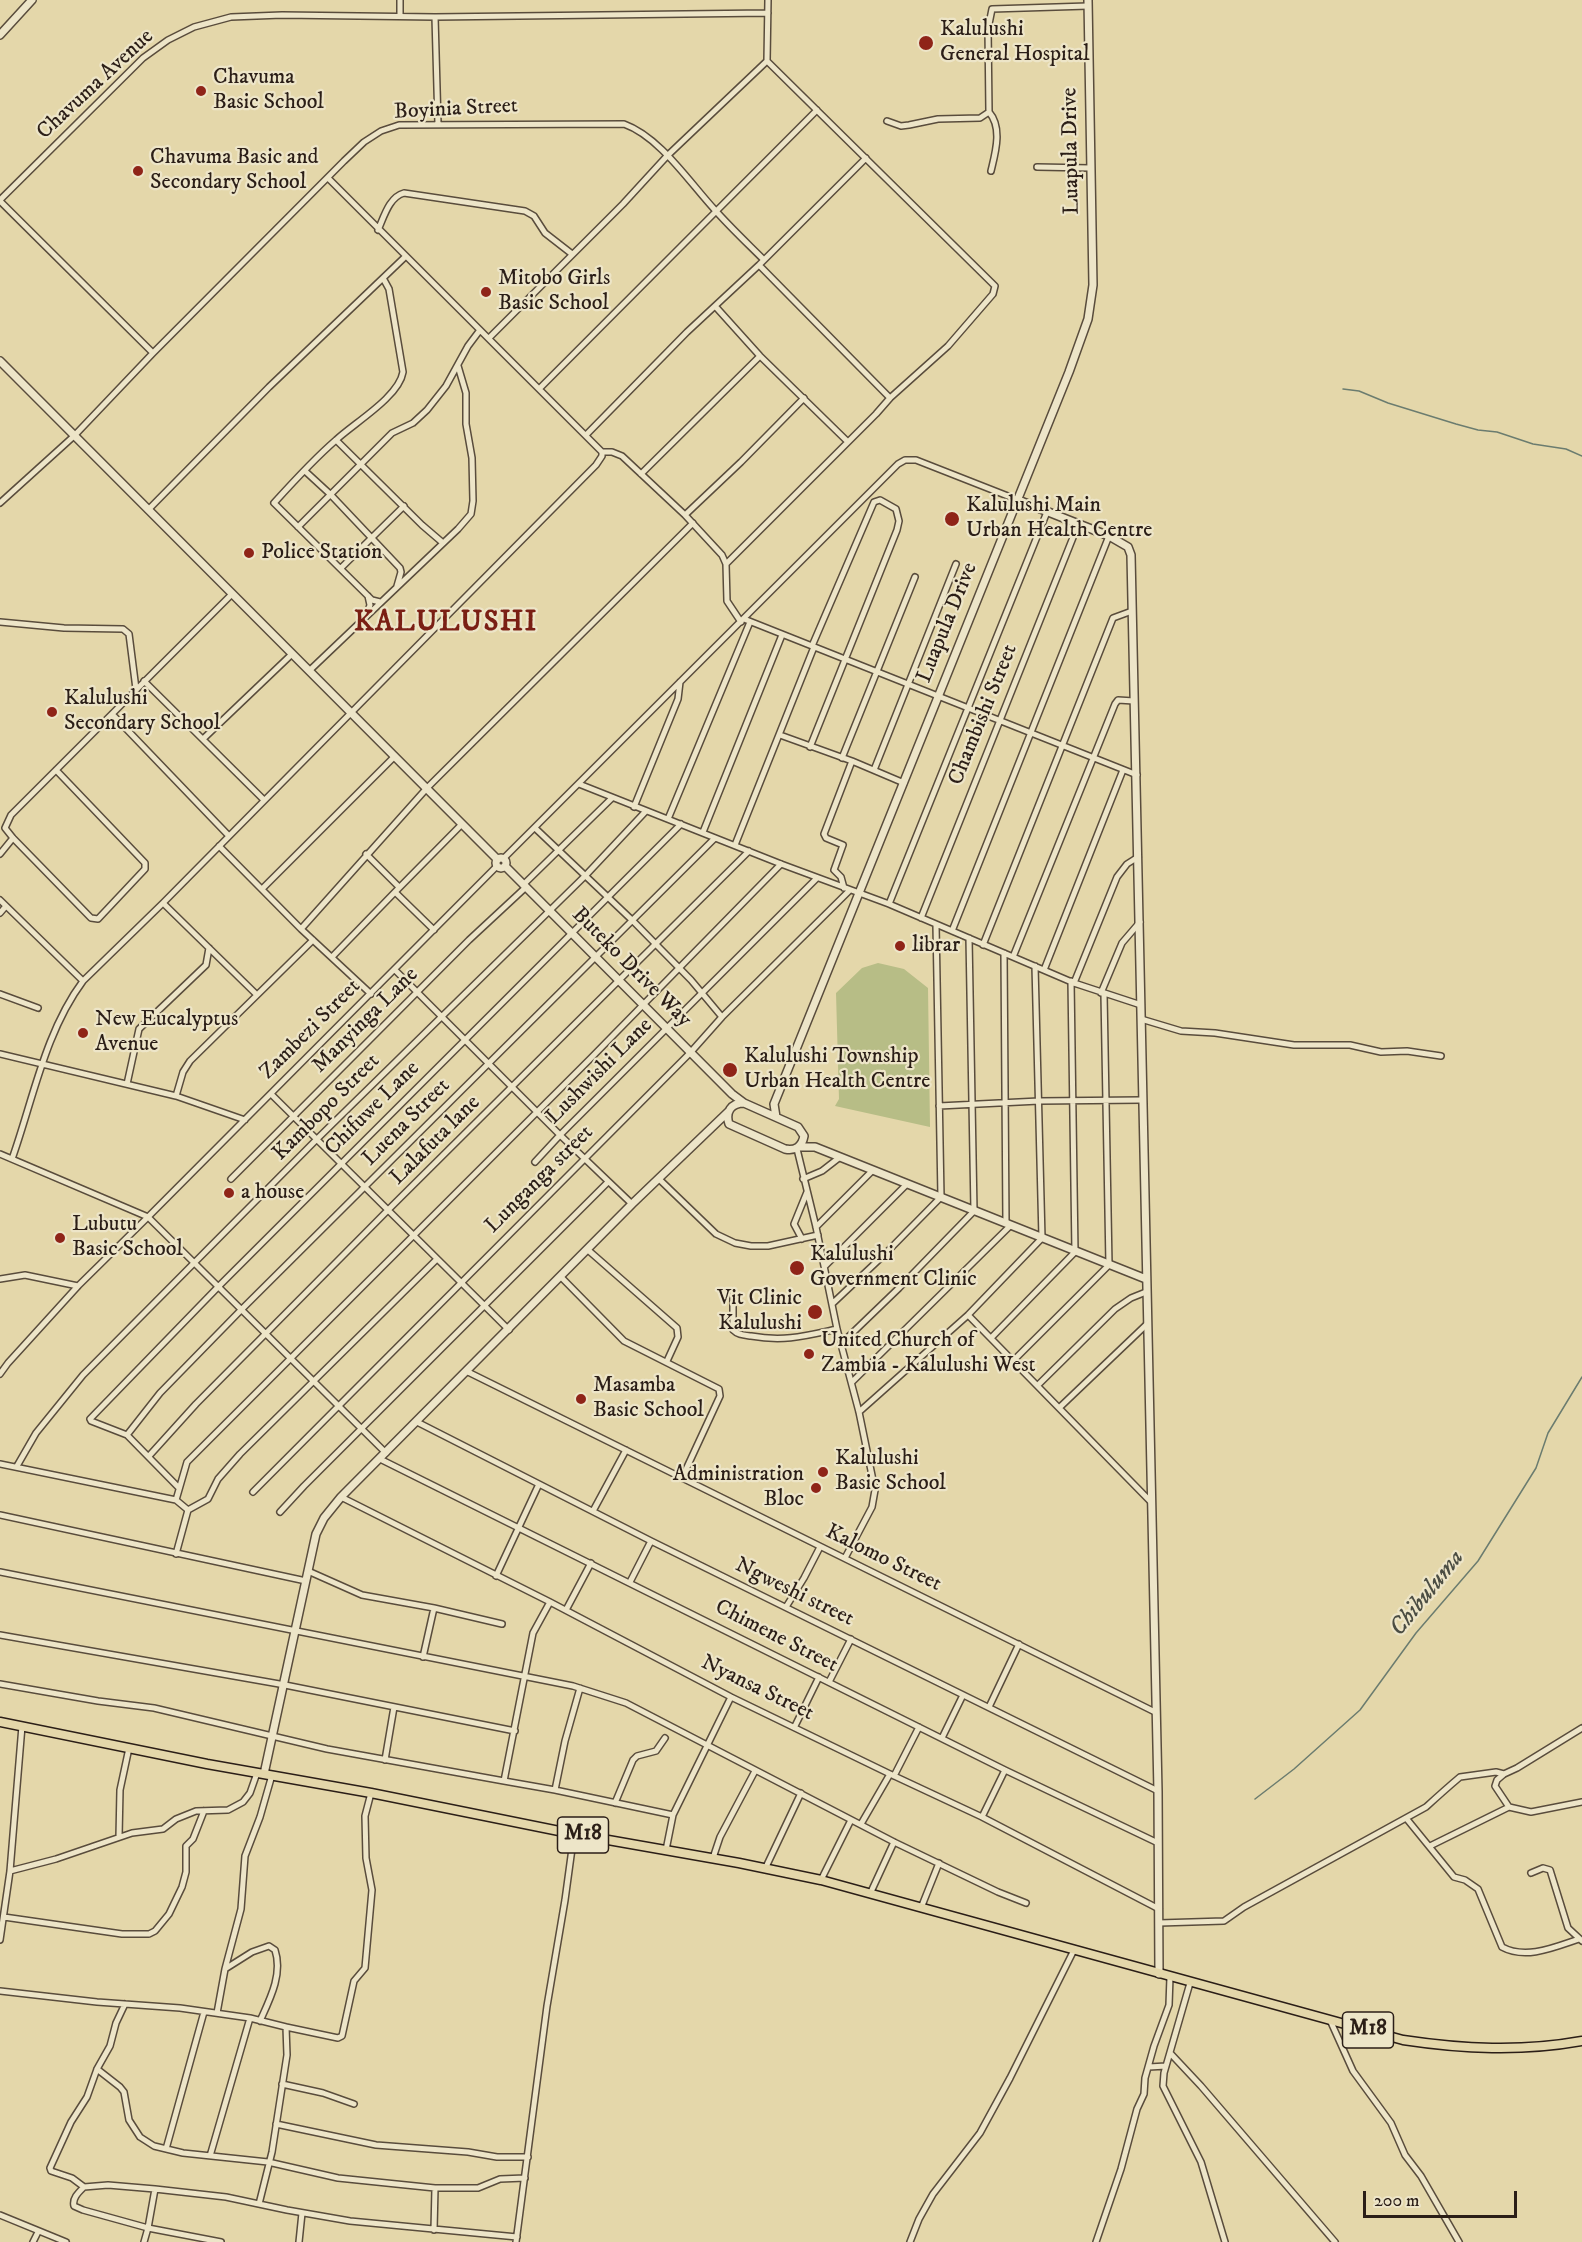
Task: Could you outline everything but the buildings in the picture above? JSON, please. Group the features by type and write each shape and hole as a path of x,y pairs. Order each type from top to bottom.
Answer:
{"main road":[{"name":"M18","path":"0,1722 820,1880 1403,2040 1490,2049 1526,2048 1582,2041"}],"street":[{"path":"0,35 32,0"},
{"path":"400,0 400,15"},
{"path":"489,338 623,204 667,156 767,61 768,0"},
{"path":"991,171 997,139 994,120 989,112 988,29 992,9 1088,3"},
{"name":"Luapula Drive","path":"774,1104 1018,500 1088,319 1093,285 1088,3"},
{"name":"Chavuma Avenue","path":"0,201 143,58 168,40 194,27 231,17 768,13"},
{"path":"435,17 438,124"},
{"path":"726,564 890,398 959,334 993,294 995,286 767,61"},
{"path":"540,388 817,110"},
{"path":"887,121 901,126 938,119 980,118 989,112"},
{"name":"Boyinia Street","path":"0,503 74,436 153,353 364,142 381,131 399,125 624,124 638,129 667,156 716,212 764,260"},
{"path":"586,435 687,332 759,265 866,158"},
{"path":"1037,167 1090,168"},
{"path":"328,178 602,452 617,453 693,523 722,555 726,564 727,601 745,621 877,670 968,709 1137,775"},
{"path":"378,230 392,200 397,195 404,194 525,211 536,219 545,233 572,254"},
{"path":"0,201 153,353"},
{"path":"148,510 269,387 406,256"},
{"path":"759,265 890,398"},
{"path":"381,602 372,600 274,503 336,440 386,398 402,378 404,372 390,289 383,278"},
{"path":"715,306 760,356 848,442"},
{"path":"298,527 392,433 413,423 427,410 441,393 480,330"},
{"path":"641,474 760,356"},
{"name":"Buteko Drive Way","path":"0,362 732,1094 744,1103 796,1125 815,1147"},
{"path":"309,671 459,529 471,514 472,458 466,424 466,393 458,366"},
{"path":"685,515 804,398"},
{"path":"336,440 443,543"},
{"path":"12,1159 42,1065 62,1015 83,981 164,903 596,465 602,452"},
{"name":"Zambezi Street","path":"0,1374 78,1286 680,682 745,621 898,464 911,459 1018,500"},
{"path":"305,471 330,494 401,570 396,588"},
{"path":"735,845 813,647 874,502 877,501 878,497 873,490"},
{"path":"1018,500 1109,536 1128,547 1131,555 1140,922 1146,1325 1158,1791 1159,1974"},
{"path":"810,747 898,525 896,509 877,501"},
{"path":"341,568 404,506"},
{"path":"889,904 1047,512"},
{"path":"301,929 427,788 693,523"},
{"name":"Chambishi Street","path":"921,918 1078,525"},
{"path":"952,930 1109,536"},
{"path":"874,770 956,564"},
{"path":"842,758 915,577"},
{"path":"56,770 144,863 145,869 98,919 91,918 13,838 5,828 8,819 56,770 112,714 136,689 232,594"},
{"path":"366,617 370,605 368,596"},
{"path":"983,945 1113,618 1132,611"},
{"path":"668,819 745,621"},
{"path":"0,622 63,628 123,629 129,634 136,689"},
{"path":"704,832 782,635"},
{"path":"203,739 292,654"},
{"path":"144,681 264,800"},
{"path":"634,807 678,699 680,682"},
{"path":"1013,957 1116,701 1134,701"},
{"path":"112,714 229,836"},
{"path":"780,735 904,783"},
{"path":"262,889 395,756"},
{"path":"847,889 841,877 834,870 843,845 826,838 824,834 852,761"},
{"path":"1044,970 1123,770"},
{"path":"579,784 889,904 1102,994 1141,1005"},
{"name":"Manyinga Lane","path":"231,1179 612,798"},
{"name":"Kambopo Street","path":"17,1466 36,1432 83,1375 317,1139 586,875 646,811"},
{"path":"332,957 462,824"},
{"name":"Chifuwe Lane","path":"127,1435 90,1419 219,1286 681,824"},
{"path":"535,828 633,921 703,993 722,1017"},
{"name":"Luena Street","path":"127,1435 160,1393 241,1310 366,1188 715,837"},
{"path":"0,854 13,838"},
{"path":"219,846 301,929 371,994"},
{"name":"Lalafuta lane","path":"149,1456 196,1404 267,1335 388,1210 749,851"},
{"path":"366,854 434,930"},
{"path":"990,1338 1075,1252 1076,1207 1072,1101 1073,982 1117,877 1127,864 1138,857"},
{"path":"176,1500 187,1462 679,970 781,864"},
{"name":"Lushwishi Lane","path":"536,1162 560,1135 817,878"},
{"name":"Lunganga street","path":"252,1492 690,1053 847,889"},
{"path":"0,900 83,981"},
{"path":"164,903 256,994"},
{"path":"0,913 6,906"},
{"path":"1013,1361 1109,1265 1102,994 1122,943 1140,922"},
{"path":"832,1304 941,1197 936,925"},
{"path":"842,1343 974,1211 969,939"},
{"path":"176,1096 183,1072 190,1061 313,940"},
{"path":"127,1084 139,1029 206,965 208,948"},
{"path":"852,1382 1008,1224 1004,953"},
{"path":"859,1412 968,1315 1042,1238 1035,966"},
{"path":"395,970 632,1204"},
{"path":"0,994 38,1008"},
{"path":"1141,1019 1181,1031 1215,1032 1294,1045 1350,1045 1381,1052 1407,1051 1441,1056"},
{"path":"0,1054 176,1096 245,1120"},
{"path":"271,1094 509,1330"},
{"path":"729,1124 732,1094"},
{"path":"939,1106 1039,1101 1142,1100"},
{"path":"217,2013 225,1969 241,1909 244,1856 261,1817 264,1774 316,1534 324,1518 341,1497 468,1372 632,1204 731,1108 744,1103"},
{"path":"761,1110 774,1104 776,1117"},
{"path":"713,1126 729,1124 785,1149 815,1147 1146,1279"},
{"path":"803,1134 803,1142 798,1148 803,1179 818,1235 837,1329 859,1412 875,1490 872,1507 845,1558"},
{"path":"0,1154 148,1217 315,1381 361,1429 383,1456"},
{"path":"803,1179 822,1171 840,1157"},
{"path":"816,1227 873,1170"},
{"path":"659,1179 685,1202 708,1228 722,1238 751,1246 768,1246 818,1235"},
{"path":"280,1512 608,1182"},
{"path":"825,1266 907,1184"},
{"path":"802,1239 794,1224 807,1192"},
{"path":"588,1250 677,1328 678,1337 667,1361"},
{"path":"176,1554 188,1510 208,1499 218,1479 240,1455 436,1260"},
{"path":"0,1279 25,1275 78,1286"},
{"path":"561,1277 624,1341 667,1361 721,1392 681,1478"},
{"path":"1038,1385 1115,1309 1131,1298 1146,1292"},
{"path":"733,1293 733,1330 738,1334 769,1339 787,1339 837,1329"},
{"path":"968,1315 1151,1502"},
{"path":"1059,1408 1146,1325"},
{"name":"Kalomo Street","path":"468,1372 1155,1712"},
{"name":"Ngweshi street","path":"417,1422 651,1541 1158,1791"},
{"path":"127,1435 179,1488"},
{"path":"593,1511 626,1450"},
{"name":"Chimene Street","path":"383,1456 518,1527 829,1683 1158,1843"},
{"path":"0,1464 176,1500 188,1510"},
{"path":"496,1576 539,1484"},
{"name":"Nyansa Street","path":"341,1497 566,1610 731,1697 981,1817 1159,1909"},
{"path":"0,1515 306,1581"},
{"path":"630,1582 651,1541"},
{"path":"786,1607 820,1546"},
{"path":"566,1610 591,1563"},
{"path":"308,1571 362,1595 434,1608 502,1624"},
{"path":"0,1572 580,1688 626,1702 894,1842 1026,1903"},
{"path":"504,1781 533,1633 550,1602"},
{"path":"423,1657 434,1608"},
{"path":"0,1635 285,1684 515,1731"},
{"path":"829,1683 851,1640"},
{"path":"989,1707 1019,1644"},
{"path":"795,1726 819,1677"},
{"path":"0,1684 154,1708 385,1760 555,1790 673,1815"},
{"path":"555,1790 565,1741 580,1688"},
{"path":"942,1738 963,1695"},
{"path":"666,1850 673,1815 731,1697"},
{"path":"385,1760 394,1707"},
{"path":"0,1940 4,1917 3,1900 10,1871 22,1726"},
{"path":"861,1824 919,1727"},
{"path":"1509,1807 1495,1786 1497,1780 1582,1728"},
{"path":"615,1803 633,1760 638,1756 656,1751 664,1738"},
{"path":"119,1837 120,1790 129,1748"},
{"path":"713,1858 720,1837 755,1770"},
{"path":"981,1817 1005,1770"},
{"path":"1159,1923 1224,1921 1244,1907 1426,1807 1460,1777 1497,1772 1504,1774"},
{"path":"10,1871 144,1830 163,1829 183,1816 204,1811 228,1810 243,1802 264,1774"},
{"path":"0,1990 217,2013 260,2020 338,2038 342,2036 354,1981 365,1968 372,1890 366,1858 364,1816 371,1793"},
{"path":"765,1869 801,1793"},
{"path":"1430,1846 1509,1807 1531,1812 1582,1802"},
{"path":"4,1917 122,1934 149,1934 155,1931 169,1914 182,1887 186,1872 186,1846 193,1839 204,1811"},
{"path":"1406,1818 1454,1877 1465,1880 1478,1890 1502,1947 1510,1952 1539,1952 1580,1940 1568,1928 1550,1870 1546,1868 1531,1873"},
{"path":"820,1880 851,1820"},
{"path":"125,2004 116,2023 110,2046 97,2069 87,2097 71,2122 51,2171 72,2178 84,2187 108,2185 200,2193 302,2213 516,2239 547,2006 574,1834"},
{"path":"870,1894 894,1842"},
{"path":"921,1908 939,1863"},
{"path":"225,1969 264,1946 275,1950 277,1961 273,1990 260,2020"},
{"path":"910,2242 919,2218 933,2194 980,2133 1074,1950"},
{"path":"1096,2242 1121,2169 1137,2109 1144,2094 1145,2078 1154,2046 1169,2005 1170,1977"},
{"path":"1190,1983 1166,2066 1163,2086 1201,2162 1225,2242"},
{"path":"166,2149 204,2012"},
{"path":"210,2156 250,2018"},
{"path":"1330,2020 1353,2071 1391,2122 1405,2155 1459,2242"},
{"path":"259,2205 276,2124 287,2055 286,2027"},
{"path":"1170,2054 1202,2086 1335,2242"},
{"path":"1149,2067 1166,2066"},
{"path":"97,2069 124,2092 127,2115 140,2137 154,2146 210,2156 268,2162 339,2178 435,2188 478,2188 500,2179 525,2178"},
{"path":"282,2084 323,2093 354,2104"},
{"path":"276,2124 376,2145 468,2152 497,2157 528,2157"},
{"path":"84,2187 75,2197 74,2206 148,2228 221,2242"},
{"path":"434,2230 435,2188"},
{"path":"144,2242 155,2189"},
{"path":"299,2242 302,2213"},
{"path":"0,2215 66,2242"},
{"path":"33,2242 38,2232"}],"green space":[{"path":"878,963 904,969 928,988 930,1127 835,1106 839,1099 836,993 862,968"}],"waterway":[{"path":"1343,389 1359,391 1388,403 1456,424 1497,432 1533,444 1566,449 1582,456"},
{"name":"Chibuluma","path":"1255,1799 1294,1769 1360,1710 1416,1633 1478,1561 1536,1468 1548,1433 1582,1377"}],"place":[{"name":"Kalulushi General Hospital","path":"926,43"},
{"name":"Chavuma Basic School","path":"201,91"},
{"name":"Chavuma Basic and Secondary School","path":"138,171"},
{"name":"Mitobo Girls Basic School","path":"486,292"},
{"name":"Kalulushi Main Urban Health Centre","path":"952,519"},
{"name":"Police Station","path":"249,553"},
{"name":"Kalulushi Secondary School","path":"52,712"},
{"name":"librar","path":"900,946"},
{"name":"New Eucalyptus Avenue","path":"83,1033"},
{"name":"Kalulushi Township Urban Health Centre","path":"730,1070"},
{"name":"a house","path":"229,1193"},
{"name":"Lubutu Basic School","path":"60,1238"},
{"name":"Kalulushi Government Clinic","path":"797,1268"},
{"name":"Vit Clinic Kalulushi","path":"815,1312"},
{"name":"United Church of Zambia - Kalulushi West","path":"809,1354"},
{"name":"Masamba Basic School","path":"581,1399"},
{"name":"Kalulushi Basic School","path":"823,1472"},
{"name":"Administration Bloc","path":"816,1488"}],"district":[{"name":"KALULUSHI","path":"446,624"}]}
